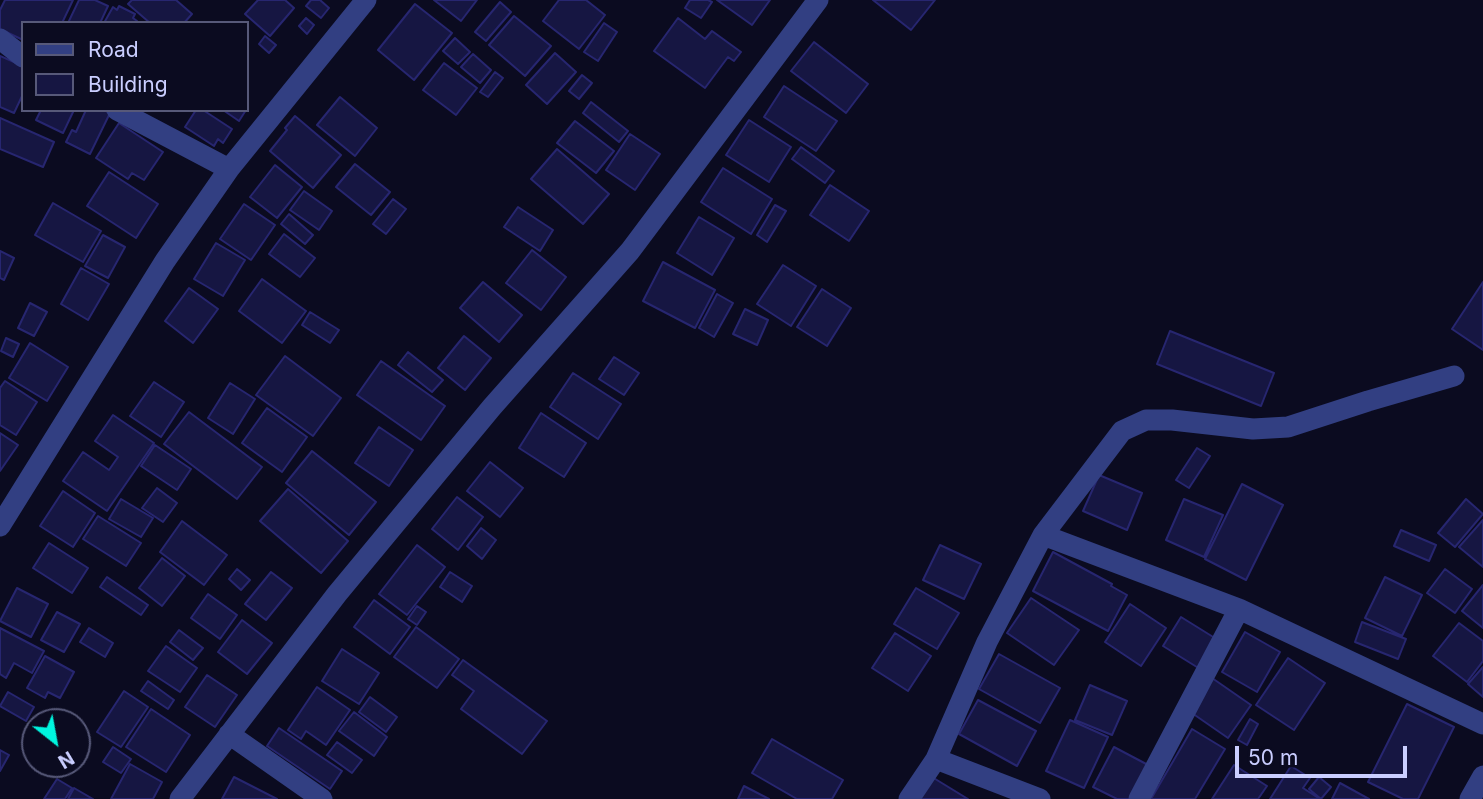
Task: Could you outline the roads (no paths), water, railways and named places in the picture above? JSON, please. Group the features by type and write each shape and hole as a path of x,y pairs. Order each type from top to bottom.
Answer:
{"street":[{"path":"0,526 165,261 229,169 366,0"},
{"path":"180,799 337,594 492,407 630,251 818,0"},
{"path":"0,39 21,55"},
{"path":"121,112 229,169"},
{"path":"909,799 936,759 987,642 1043,535 1122,431 1146,420 1172,420 1252,429 1288,427 1454,376"},
{"path":"1043,535 1239,609 1483,724"},
{"path":"1139,799 1239,609"},
{"path":"229,734 322,799"},
{"path":"936,759 1040,799"},
{"path":"1471,799 1483,776"}]}
